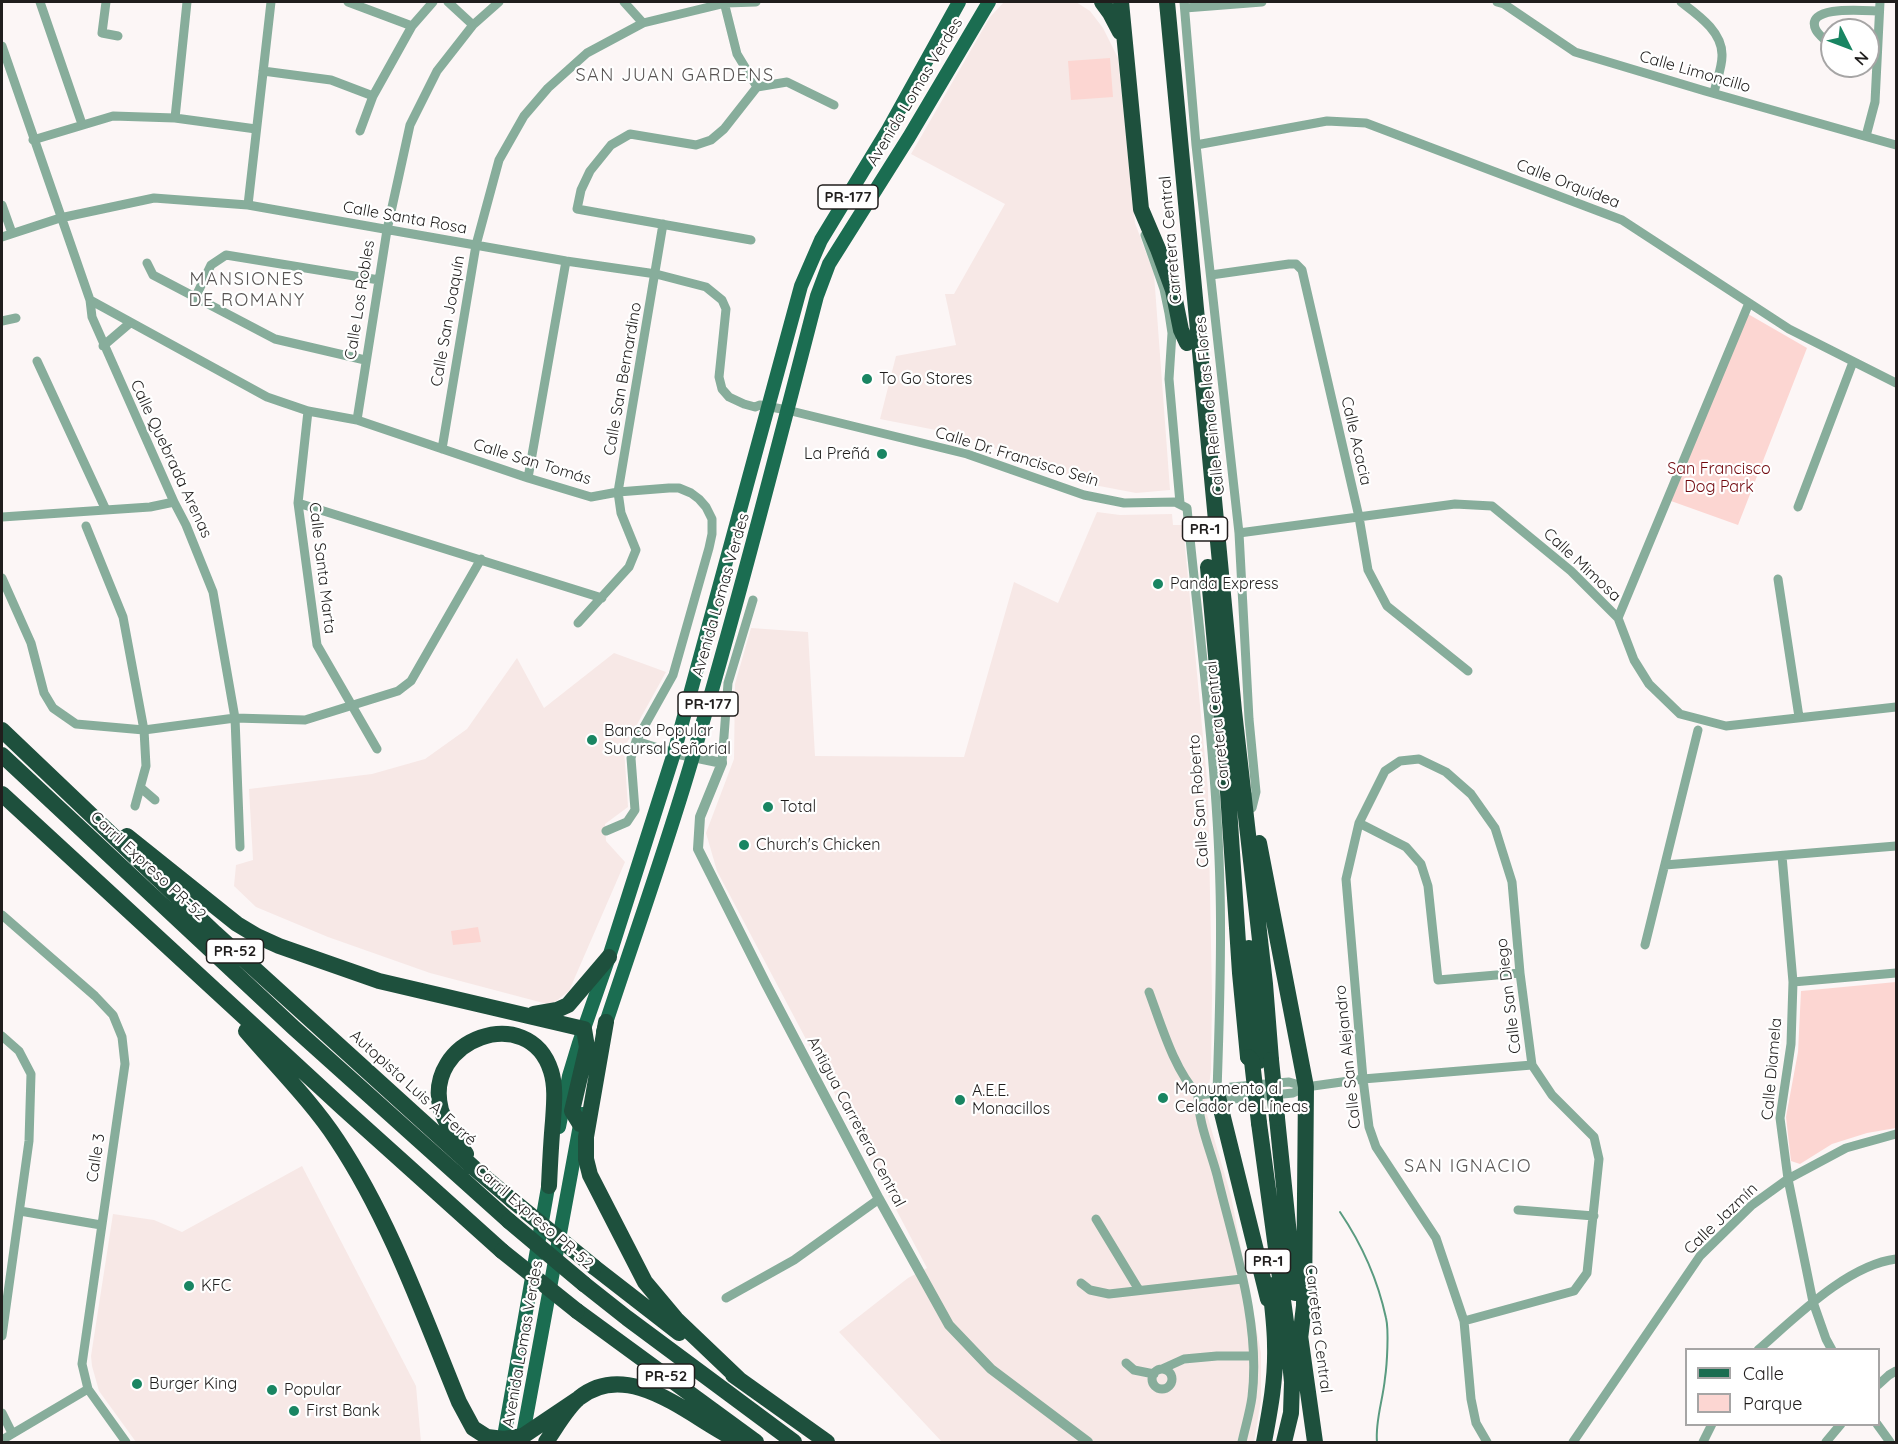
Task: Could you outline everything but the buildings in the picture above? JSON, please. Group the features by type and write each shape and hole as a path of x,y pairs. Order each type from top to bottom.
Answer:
{"highway":[{"path":"1102,2 1124,41"},
{"path":"1121,2 1141,209 1173,290 1181,330 1188,343"},
{"name":"Carretera Central","path":"1156,2 1227,777 1240,973 1259,1059 1264,1121 1275,1327 1273,1398 1264,1443"},
{"name":"Carretera Central","path":"1167,2 1234,711 1265,984 1259,1059 1264,1121 1315,1443"},
{"path":"1168,20 1181,4"},
{"path":"1234,711 1240,717 1252,808 1306,1087 1304,1306 1300,1339"},
{"name":"Autopista Luis A. Ferré","path":"2,730 215,933 474,1168 594,1267 740,1380 827,1443"},
{"name":"Carril Expreso PR-52","path":"2,755 294,1028 509,1221 627,1318 794,1443"},
{"name":"PR-52","path":"2,794 205,982 502,1251 577,1311 756,1443"},
{"path":"75,799 138,844 237,924 279,946 379,981 584,1029 587,1047 572,1111 580,1124"},
{"path":"525,1016 557,1010 568,1005 609,957"},
{"path":"205,982 324,1122 349,1159 389,1236 459,1402 473,1428 487,1437 504,1441 522,1439 578,1399 610,1384 639,1386 680,1406 741,1443"},
{"path":"606,1022 586,1137 586,1159 590,1175 645,1282 676,1319 740,1380"},
{"path":"474,1168 443,1114 440,1080 453,1056 472,1040 490,1035 513,1035 536,1047 548,1062 553,1077 549,1186"},
{"path":"1217,1093 1275,1327"},
{"path":"1264,1121 1292,1396 1291,1413 1284,1443"},
{"path":"546,1443 578,1399"},
{"path":"459,1402 469,1443"}],"main road":[{"name":"Avenida Lomas Verdes","path":"504,1441 569,1076 674,753 764,406 801,286 813,256 888,130 959,2"},
{"name":"Avenida Lomas Verdes","path":"522,1439 588,1080 693,758 756,534 817,296 830,264 989,2"}],"street":[{"path":"40,2 82,124"},
{"path":"105,2 102,33 118,36"},
{"path":"175,118 186,2"},
{"path":"248,205 271,2"},
{"path":"348,2 412,26"},
{"path":"360,131 372,96 412,26 433,2"},
{"path":"448,2 473,25"},
{"name":"Calle Los Robles","path":"357,420 387,230 410,125 438,70 473,25 499,2"},
{"path":"624,2 643,23"},
{"path":"725,2 737,54 757,87"},
{"name":"Calle San Joaquín","path":"442,449 476,245 499,160 524,116 548,88 587,53 643,23 725,2 756,2"},
{"path":"1181,4 1262,2"},
{"name":"Calle Limoncillo","path":"1497,2 1504,4 1575,52 1896,145"},
{"path":"1681,2 1704,20 1716,34 1722,55 1714,93"},
{"name":"Calle Reina de las Flores","path":"1181,4 1239,533 1249,719 1256,792 1252,808"},
{"path":"1820,34 1815,23 1821,14 1835,10 1880,6"},
{"name":"Calle Quebrada Arenas","path":"2,46 4,63 90,300 92,317 103,346 186,525 213,592 235,718 240,847"},
{"path":"263,71 331,80 372,96"},
{"path":"1866,136 1875,102 1874,78"},
{"path":"751,240 577,209 581,190 590,171 611,145 630,134 696,145 711,140 724,129 757,87 787,82 834,105"},
{"path":"33,140 113,116 175,118 256,129"},
{"name":"Calle Orquídea","path":"1196,145 1327,121 1366,123 1622,220 1789,330 1896,383"},
{"name":"Calle Santa Rosa","path":"2,237 60,218 154,198 248,205 566,261 656,274 706,287 722,300 726,309 719,377 722,389 729,397 740,403 755,407 764,406"},
{"path":"2,205 12,233"},
{"name":"Calle San Roberto","path":"1141,209 1148,247 1164,289 1172,333 1169,379 1214,778 1218,838 1221,982 1217,1093"},
{"name":"Calle San Bernardino","path":"578,623 629,567 636,550 621,513 618,492 663,224"},
{"path":"195,298 211,265 226,255 379,280"},
{"path":"528,478 566,261"},
{"path":"147,263 153,275 275,339 365,360"},
{"name":"Calle Acacia","path":"1211,275 1289,264 1296,264 1302,270 1359,517 1368,570 1387,606 1468,671"},
{"name":"Calle San Tomás","path":"90,300 267,397 308,411 357,420 591,497 618,492 679,488 699,499 712,519 709,548 673,675 636,741 631,758 635,810 627,822 606,831"},
{"path":"1618,618 1749,303"},
{"path":"2,321 16,318"},
{"path":"103,346 130,323"},
{"path":"37,361 105,508"},
{"path":"1798,507 1853,362"},
{"name":"Calle Dr. Francisco Seín","path":"764,406 952,450 1084,495 1124,503 1184,505"},
{"name":"Calle Santa Marta","path":"308,411 298,502 316,645 377,749"},
{"path":"2,517 105,508 150,507 174,501"},
{"path":"298,502 603,598"},
{"name":"Calle Mimosa","path":"1239,533 1455,504 1492,506 1571,571 1618,618 1634,660 1650,684 1698,730"},
{"path":"86,526 123,617 144,730 146,766 135,806"},
{"path":"2,578 32,643 44,693 53,708 76,724 144,730 235,718 305,720 398,691 411,681 482,559"},
{"path":"1778,579 1799,717"},
{"path":"636,741 693,758 722,763 728,683 753,600"},
{"path":"1645,945 1698,730 1896,707"},
{"path":"1680,714 1726,726"},
{"name":"Calle San Diego","path":"1359,823 1385,771 1400,761 1419,759 1446,772 1471,794 1495,828 1512,882 1520,973 1532,1065 1552,1095 1594,1137 1599,1159 1587,1273 1574,1291 1464,1321"},
{"name":"Antigua Carretera Central","path":"722,763 700,817 698,849 879,1199 949,1325 991,1369 1088,1443"},
{"path":"141,788 155,800"},
{"path":"1359,823 1406,847 1421,864 1428,886 1438,981 1520,973"},
{"name":"Calle San Alejandro","path":"1359,823 1346,879 1369,1127 1376,1146 1436,1238 1464,1321 1476,1423 1487,1443"},
{"path":"1665,865 1896,846"},
{"name":"Calle Diamela","path":"1782,856 1793,982 1791,1044 1780,1118 1788,1179 1813,1302 1831,1348"},
{"name":"Calle 3","path":"2,915 95,996 113,1015 122,1037 125,1064 82,1364 88,1389 126,1443"},
{"path":"1793,982 1896,973"},
{"path":"1149,992 1180,1070 1198,1095 1201,1120 1215,1167 1242,1279 1253,1356 1252,1398 1242,1443"},
{"path":"2,1036 19,1051 31,1074 29,1141 2,1336"},
{"path":"1198,1095 1217,1093 1233,1099 1293,1093 1306,1087 1363,1079 1532,1065"},
{"name":"Calle Jazmín","path":"1573,1443 1700,1256 1752,1204 1788,1179 1846,1148 1896,1134"},
{"path":"726,1298 794,1260 879,1199"},
{"path":"1518,1210 1594,1216"},
{"path":"20,1211 101,1225"},
{"path":"1096,1219 1139,1290"},
{"path":"1760,1348 1813,1302 1858,1272 1896,1259"},
{"path":"1081,1283 1090,1290 1109,1294 1242,1279"},
{"path":"1126,1363 1134,1370 1158,1371 1184,1359 1253,1356"},
{"path":"1880,1383 1896,1371"},
{"path":"2,1440 88,1389"},
{"path":"2,1413 12,1433"},
{"path":"1703,1443 1712,1426"},
{"path":"1826,1443 1840,1426"},
{"path":"1878,1426 1890,1443"}],"shaded area":[{"path":"1004,2 1076,2 1090,11 1103,28 1118,58 1135,223 1154,274 1170,490 1136,493 1094,485 956,434 880,419 896,356 956,345 945,294 954,294 1005,204 911,154 990,17"},
{"path":"1097,512 1120,515 1172,514 1173,525 1183,525 1208,790 1212,996 1211,1070 1206,1111 1231,1196 1261,1353 1261,1400 1254,1442 942,1442 839,1332 908,1278 927,1268 717,871 706,833 734,759 735,684 751,628 808,632 815,756 964,757 1014,582 1058,603"},
{"path":"614,653 666,672 624,748 628,807 605,824 606,841 625,862 569,991 551,1005 430,973 328,937 256,907 234,886 236,865 253,860 249,789 372,774 425,759 467,729 517,658 544,708"},
{"path":"302,1166 416,1386 421,1442 136,1442 99,1391 92,1366 91,1356 113,1214 154,1220 182,1232"}],"green space":[{"path":"1110,58 1113,97 1071,100 1068,61"},
{"name":"San Francisco Dog Park","path":"1748,314 1807,348 1738,525 1671,501"},
{"path":"478,927 481,942 453,945 451,931"},
{"path":"1896,982 1896,1128 1867,1133 1832,1144 1800,1164 1791,1161 1786,1117 1798,1052 1801,991"}],"waterway":[{"path":"1340,1212 1368,1263 1383,1304 1387,1323 1386,1365 1377,1426 1377,1442"}],"place":[{"name":"To Go Stores","path":"867,379"},
{"name":"La Preñá","path":"882,454"},
{"name":"Panda Express","path":"1158,584"},
{"name":"Banco Popular Sucursal Señorial","path":"592,740"},
{"name":"Total","path":"768,807"},
{"name":"Church's Chicken","path":"744,845"},
{"name":"Monumento al Celador de Líneas","path":"1163,1098"},
{"name":"A.E.E. Monacillos","path":"960,1100"},
{"name":"KFC","path":"189,1286"},
{"name":"Burger King","path":"137,1384"},
{"name":"Popular","path":"272,1390"},
{"name":"First Bank","path":"294,1411"}],"district":[{"name":"SAN JUAN GARDENS","path":"675,76"},
{"name":"MANSIONES DE ROMANY","path":"247,290"},
{"name":"SAN IGNACIO","path":"1468,1167"}]}
